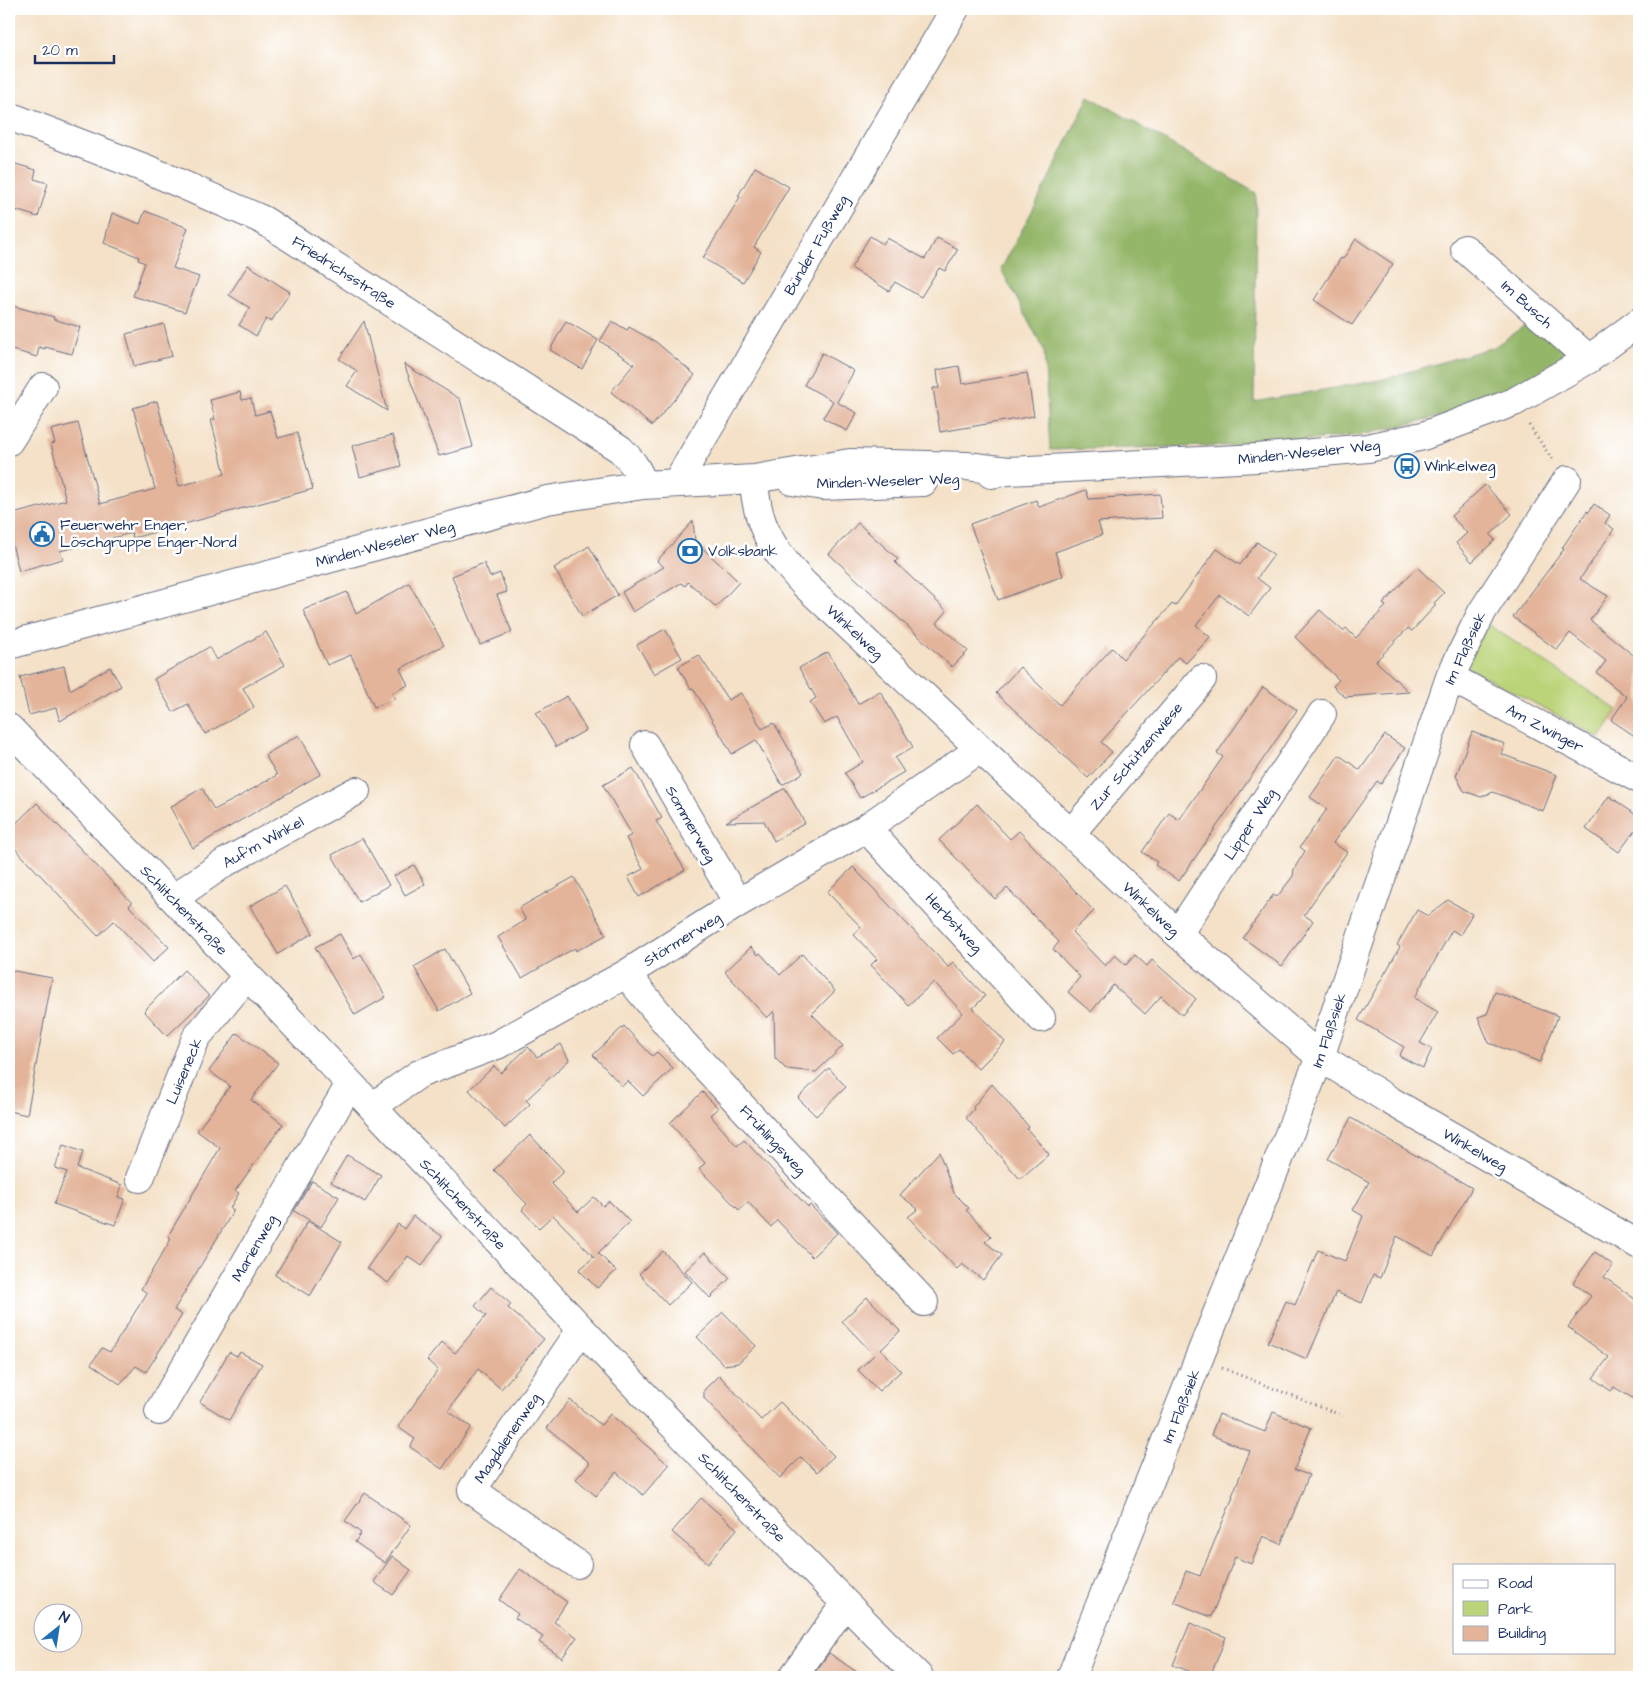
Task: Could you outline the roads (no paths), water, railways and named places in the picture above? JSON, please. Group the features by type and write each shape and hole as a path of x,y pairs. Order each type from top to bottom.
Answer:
{"street":[{"name":"Bünder Fußweg","path":"677,482 955,9"},
{"name":"Friedrichsstraße","path":"9,116 147,169 263,220 620,449 635,465 643,485"},
{"name":"Im Busch","path":"1465,249 1589,359"},
{"name":"Minden-Weseler Weg","path":"9,645 547,500 643,485 761,478 850,463 967,466 1008,471 1257,458 1368,448 1423,436 1514,402 1589,359 1639,322"},
{"path":"9,441 43,387"},
{"name":"Winkelweg","path":"761,478 760,519 766,533 783,560 804,584 1178,934 1320,1057 1389,1100 1639,1245"},
{"name":"Im Flaßsiek","path":"1072,1677 1320,1057 1450,677 1482,612 1567,480"},
{"name":"Am Zwinger","path":"1450,677 1639,779"},
{"name":"Zur Schützenwiese","path":"1071,833 1202,679"},
{"name":"Lipper Weg","path":"1178,934 1322,714"},
{"name":"Schlitchenstraße","path":"9,728 174,898 581,1330 845,1604 919,1677"},
{"name":"Sommerweg","path":"645,745 738,903"},
{"name":"Störmerweg","path":"372,1107 419,1074 497,1045 626,974 738,903 866,828 980,749"},
{"name":"Auf'm Winkel","path":"174,898 226,862 356,791"},
{"name":"Herbstweg","path":"866,828 1041,1018"},
{"name":"Frühlingsweg","path":"626,974 682,1042 924,1302"},
{"name":"Luiseneck","path":"140,1178 196,1038 247,976"},
{"name":"Marienweg","path":"158,1412 350,1084"},
{"name":"Magdalenenweg","path":"577,1564 472,1490 581,1330"},
{"path":"793,1677 845,1604"}],"place":[{"name":"Winkelweg","path":"1407,466"},
{"name":"Feuerwehr Enger, Löschgruppe Enger-Nord","path":"42,534"},
{"name":"Volksbank","path":"690,551"}]}
